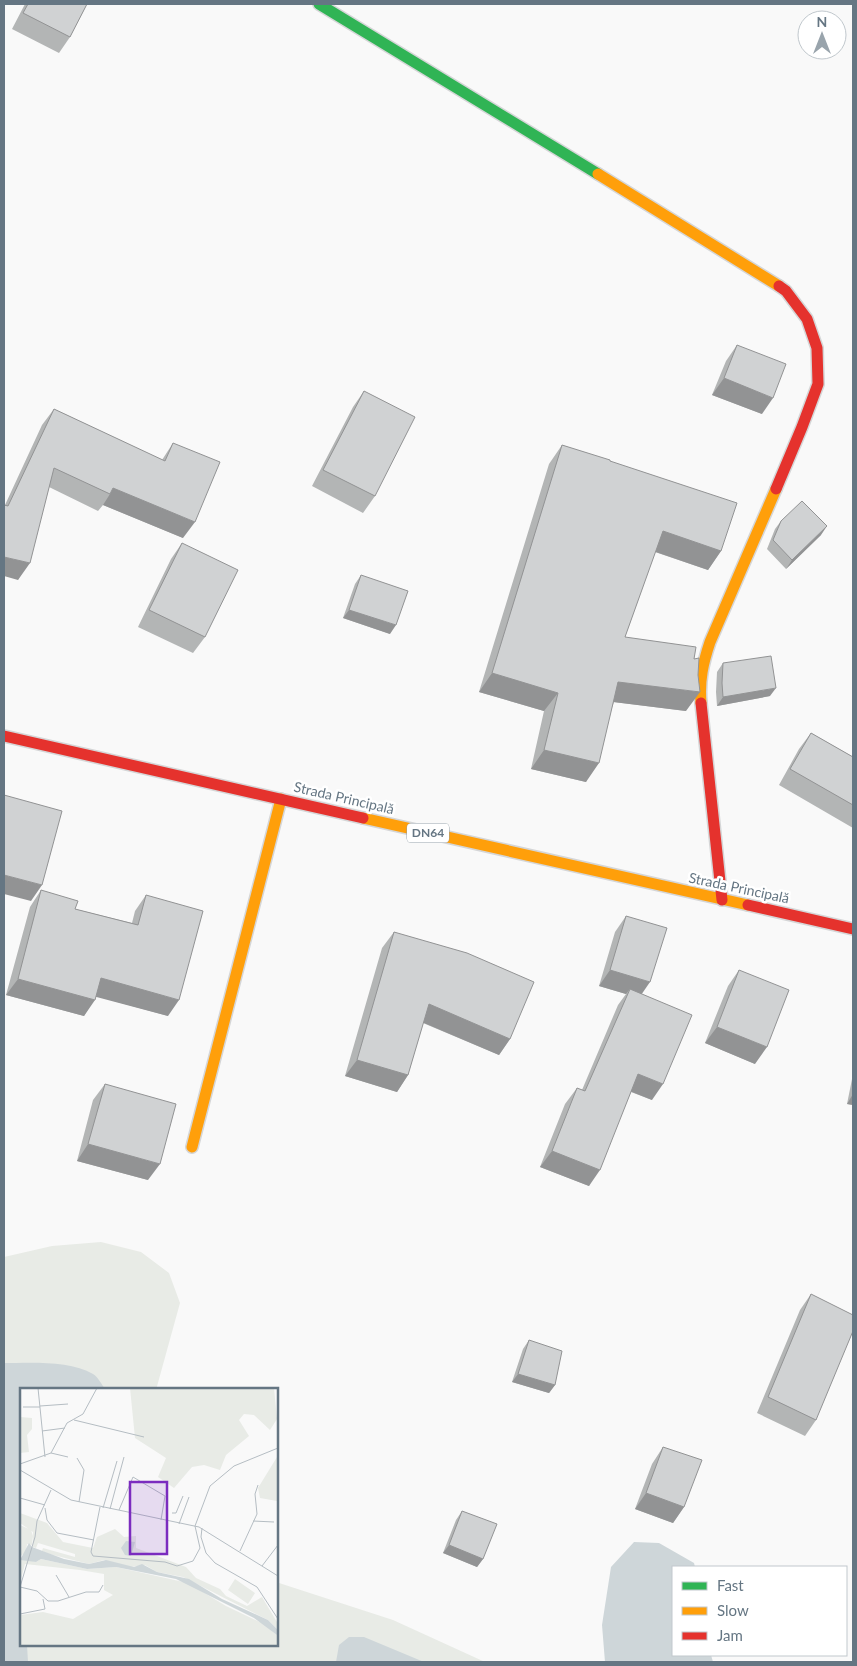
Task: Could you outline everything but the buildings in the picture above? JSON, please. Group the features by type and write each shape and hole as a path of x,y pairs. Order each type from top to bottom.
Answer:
{"street":[{"path":"320,4 526,129 786,291 807,319 817,348 818,384 802,428 710,642 702,665 700,692 722,900"},
{"name":"Strada Principală","path":"4,736 722,900 853,928"},
{"path":"192,1147 281,800"}],"shaded area":[{"path":"101,1242 141,1252 169,1273 180,1303 157,1388 20,1388 20,1646 278,1646 278,1583 393,1620 485,1662 4,1662 4,1257 52,1246"},
{"path":"4,1363 50,1363 73,1366 93,1374 104,1388 20,1388 20,1646 27,1646 28,1662 4,1662"},
{"path":"634,1542 659,1543 694,1563 695,1566 672,1566 672,1656 711,1656 713,1662 605,1662 602,1625 611,1567"},
{"path":"349,1637 364,1637 424,1662 336,1662 339,1645"}],"traffic: fast":[{"path":"319,4 598,174"}],"traffic: slow":[{"path":"598,174 779,286"},
{"path":"701,703 702,672 710,642 776,489"},
{"path":"192,1147 281,799"},
{"path":"363,818 748,905"}],"traffic: jam":[{"path":"776,489 818,384 817,348 807,319 786,291 779,286"},
{"path":"701,703 722,900"},
{"path":"4,736 363,818"},
{"path":"748,905 853,929"}]}
